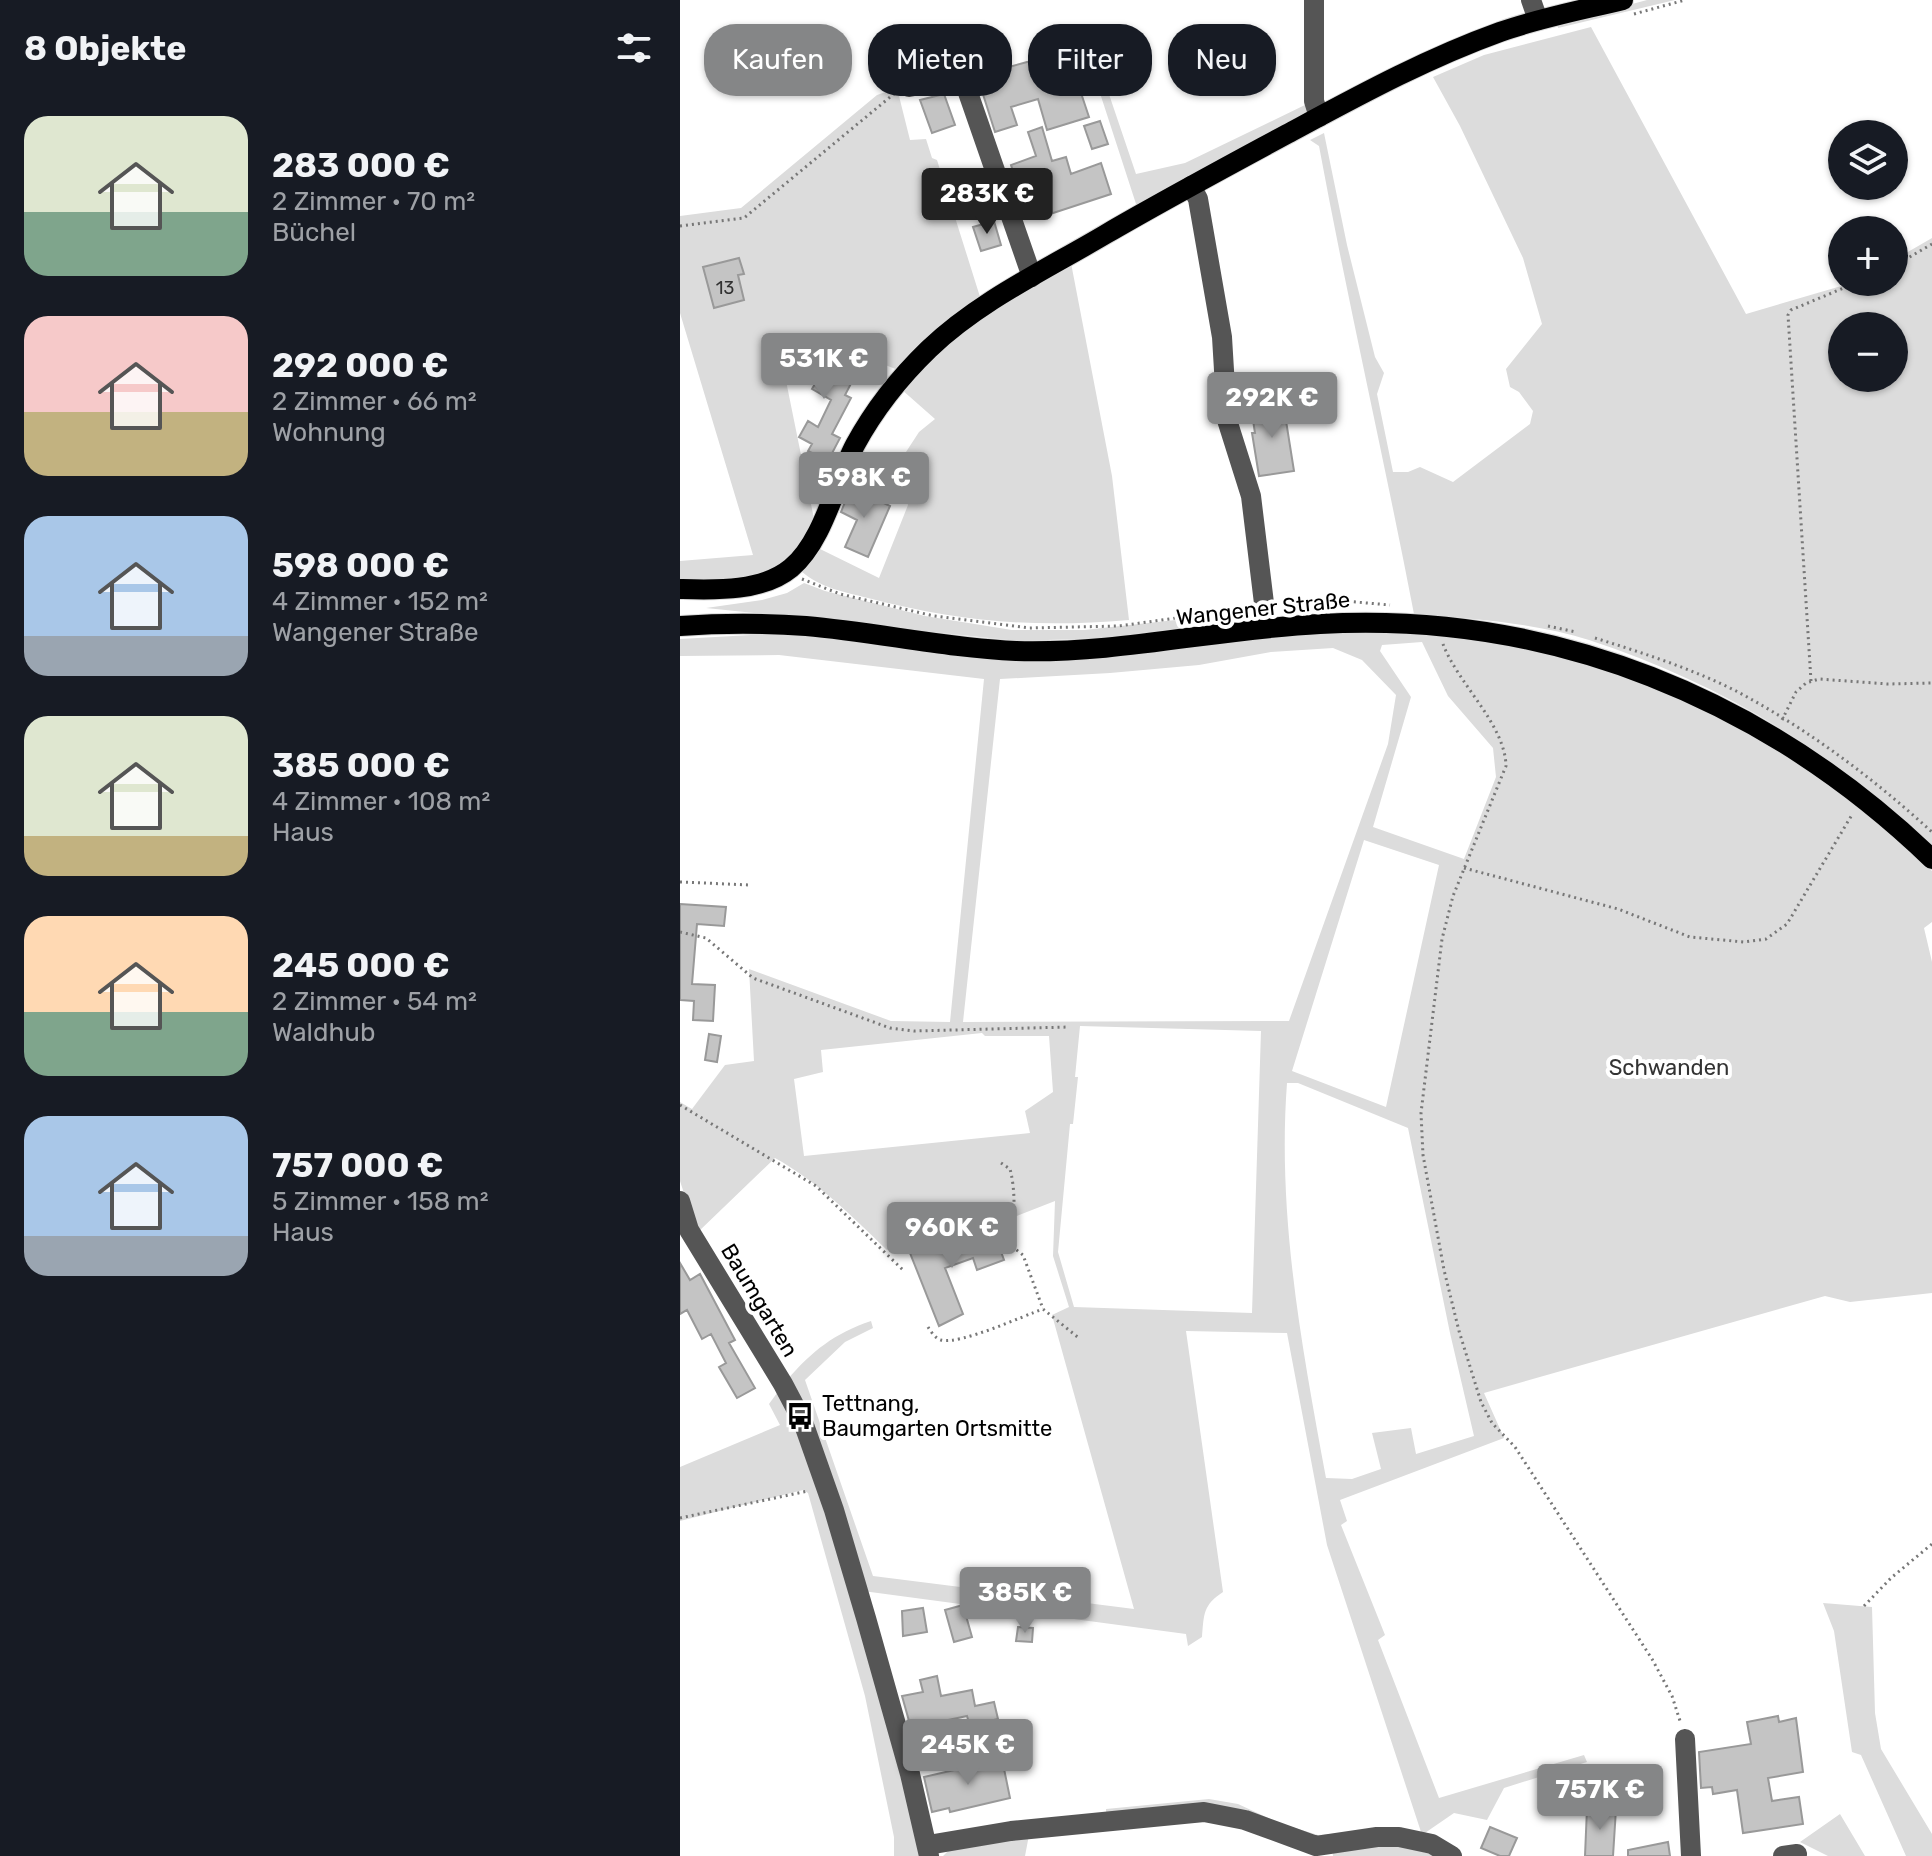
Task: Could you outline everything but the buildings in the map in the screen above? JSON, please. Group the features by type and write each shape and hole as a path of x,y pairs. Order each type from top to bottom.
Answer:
{"main road":[{"path":"680,589 754,584 790,569 810,544 855,446 896,386 943,337 1032,277 1191,186 1431,59 1538,20 1628,7"},
{"name":"Wangener Straße","path":"680,626 807,626 1016,651 1120,647 1267,628 1359,622 1436,626 1498,634 1552,645 1641,672 1686,690 1770,734 1821,766 1863,797 1932,859"}],"street":[{"path":"1314,0 1314,101 1319,117"},
{"path":"1531,0 1538,20"},
{"path":"969,96 1032,277"},
{"path":"1191,186 1198,199 1222,337 1227,420 1251,496 1267,628"},
{"name":"Baumgarten","path":"680,1201 689,1230 803,1422 866,1618 929,1850"},
{"path":"1685,1739 1691,1856"},
{"path":"929,1850 1011,1831 1204,1812 1245,1820 1316,1846 1399,1837 1432,1844 1452,1856"}],"path":[{"path":"1628,7 1685,0"},
{"path":"680,226 744,218 891,96"},
{"path":"1908,258 1932,244"},
{"path":"1811,681 1788,315 1791,310 1828,295"},
{"path":"790,569 810,584 840,594 934,616 999,626 1119,626 1264,606"},
{"path":"1436,626 1447,653 1506,752 1506,766 1464,868 1442,939 1421,1113 1423,1155 1444,1270 1481,1402 1515,1447 1652,1659 1672,1696 1685,1739"},
{"path":"1783,719 1796,692 1819,679 1888,684 1932,683"},
{"path":"1464,868 1618,909 1690,937 1744,942 1766,939 1787,924 1853,812"},
{"path":"680,882 750,885"},
{"path":"680,932 706,938 753,978 890,1028 914,1031 1069,1027"},
{"path":"680,1105 816,1186 903,1270"},
{"path":"1001,1163 1010,1169 1012,1177 1013,1228 1009,1244 1023,1255 1043,1309 1080,1339"},
{"path":"928,1327 941,1340 951,1340 992,1329 1043,1309"},
{"path":"680,1518 807,1492 823,1478"},
{"path":"1864,1606 1891,1578 1932,1544"}],"green space":[{"path":"1647,0 1675,0 1558,28 1558,24"},
{"path":"1591,27 1746,314 1828,290 1828,296 1908,296 1908,252 1932,238 1932,846 1833,763 1736,703 1679,675 1619,650 1569,634 1502,622 1414,614 1319,146 1310,140 1324,133 1347,245 1375,357 1384,373 1377,394 1393,472 1408,472 1420,467 1453,482 1530,424 1533,411 1519,392 1510,387 1506,369 1542,324 1523,258 1433,77 1484,55"},
{"path":"876,96 899,96 910,140 926,139 932,158 937,160 981,300 898,370 807,334 783,366 814,519 791,555 776,566 741,577 680,581 680,561 753,555 680,313 680,216 741,208"},
{"path":"1101,96 1110,96 1136,174 1185,163 1307,104 1316,110 1137,207"},
{"path":"1071,263 1112,476 1129,620 1029,623 966,618 842,591 816,582 801,571 816,547 879,578 908,505 903,488 906,452 919,432 935,419 901,389 936,353 994,308"},
{"path":"804,583 925,616 1012,630 1084,630 1258,611 1259,618 1103,638 1019,641 706,608 762,600 787,593"},
{"name":"Schwanden","path":"1334,631 1453,637 1540,651 1620,673 1718,715 1764,741 1853,801 1932,871 1932,922 1924,928 1932,962 1932,1293 1850,1302 1825,1296 1484,1393 1504,1438 1340,1500 1347,1521 1341,1525 1385,1635 1378,1640 1439,1798 1584,1755 1587,1762 1504,1788 1487,1820 1454,1813 1422,1835 1327,1545 1287,1333 1186,1331 1223,1592 1206,1611 1202,1637 1188,1646 1186,1634 863,1591 787,1380 825,1344 871,1321 873,1328 845,1342 805,1380 873,1576 1134,1609 1052,1315 1069,1307 1053,1256 1055,1201 999,1223 988,1208 947,1226 912,1233 887,1250 820,1189 775,1158 697,1233 680,1181 680,1102 692,1109 725,1065 754,1061 749,969 891,1021 950,1022 984,679 779,655 680,656 680,639 768,634 821,637 970,655","holes":["1422,642 1448,696 1493,748 1496,777 1464,859 1373,827 1411,697 1380,651 1382,645","1333,648 1362,660 1396,695 1388,744 1289,1021 963,1022 1000,679 1199,665 1271,652","1364,840 1439,865 1386,1107 1292,1071","1080,1026 1261,1031 1252,1313 1074,1307 1058,1252 1070,1124 1073,1124 1078,1077 1075,1077","982,1033 985,1036 1049,1036 1053,1092 1025,1111 1030,1133 804,1156 794,1079 823,1072 821,1050","1287,1083 1298,1083 1408,1128 1474,1436 1416,1454 1411,1428 1372,1433 1381,1469 1352,1479 1326,1478 1300,1331 1286,1183"]},
{"path":"777,1393 789,1403 820,1483 923,1856 894,1856 894,1837 865,1696 808,1493 803,1490 680,1521 680,1467 780,1425 769,1404"},
{"path":"1823,1603 1872,1607 1875,1713 1881,1749 1932,1834 1932,1856 1906,1856 1861,1755 1852,1752 1834,1631"},
{"path":"1209,1799 1238,1804 1279,1823 1318,1835 1386,1830 1318,1839 1251,1816 1106,1813 1106,1809"},
{"path":"1840,1814 1865,1856 1828,1856 1800,1842"},
{"path":"1029,1835 1025,1856 943,1856 949,1850"},
{"path":"1402,1844 1442,1856 1333,1856 1332,1850"}],"place":[{"name":"Tettnang, Baumgarten Ortsmitte","path":"800,1416"}]}
